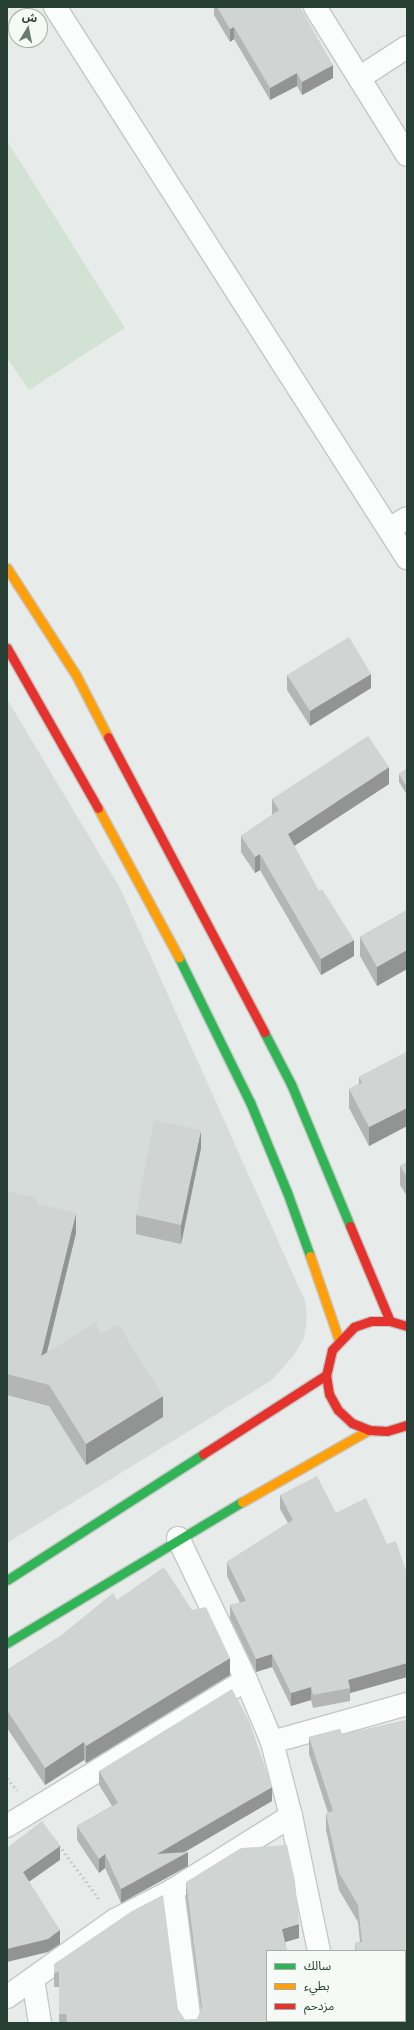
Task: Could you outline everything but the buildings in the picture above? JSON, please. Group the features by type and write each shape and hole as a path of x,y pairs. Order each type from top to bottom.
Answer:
{"main road":[{"path":"7,568 76,675 291,1084 390,1321"},
{"path":"7,648 39,701 157,914 250,1102 287,1192 339,1340"},
{"path":"407,1326 390,1321 371,1321 354,1327 339,1340 332,1350 326,1375 328,1394 338,1410 352,1423 369,1430 388,1431 407,1427"},
{"path":"7,1580 326,1375"},
{"path":"7,1643 178,1538 369,1430"}],"street":[{"path":"55,7 398,524 407,558"},
{"path":"316,7 407,155"},
{"path":"359,78 407,47"},
{"path":"178,1538 246,1680 272,1742 291,1816 319,1950"},
{"path":"7,1826 246,1680"},
{"path":"272,1742 407,1704"},
{"path":"7,1998 115,1920 173,1890 291,1816"},
{"path":"173,1890 190,2023"},
{"path":"32,1979 40,2023"}],"path":[{"path":"7,1778 33,1810 115,1920"}],"shaded area":[{"path":"7,699 121,890 305,1301 307,1318 304,1338 294,1355 272,1380 7,1543"}],"green space":[{"path":"7,141 125,328 29,390 7,358"}],"traffic: fast":[{"path":"179,958 250,1102 287,1192 310,1256"},
{"path":"264,1032 291,1084 350,1226"},
{"path":"7,1580 203,1454"},
{"path":"7,1643 242,1502"}],"traffic: slow":[{"path":"7,568 76,675 108,737"},
{"path":"98,808 179,958"},
{"path":"310,1256 339,1340"},
{"path":"242,1502 369,1430"}],"traffic: jam":[{"path":"7,648 98,808"},
{"path":"108,737 264,1032"},
{"path":"350,1226 390,1321"},
{"path":"407,1326 390,1321 371,1321 354,1327 332,1350 326,1375 329,1394 338,1410 352,1423 369,1430 387,1431 407,1425"},
{"path":"203,1454 326,1375"}]}
